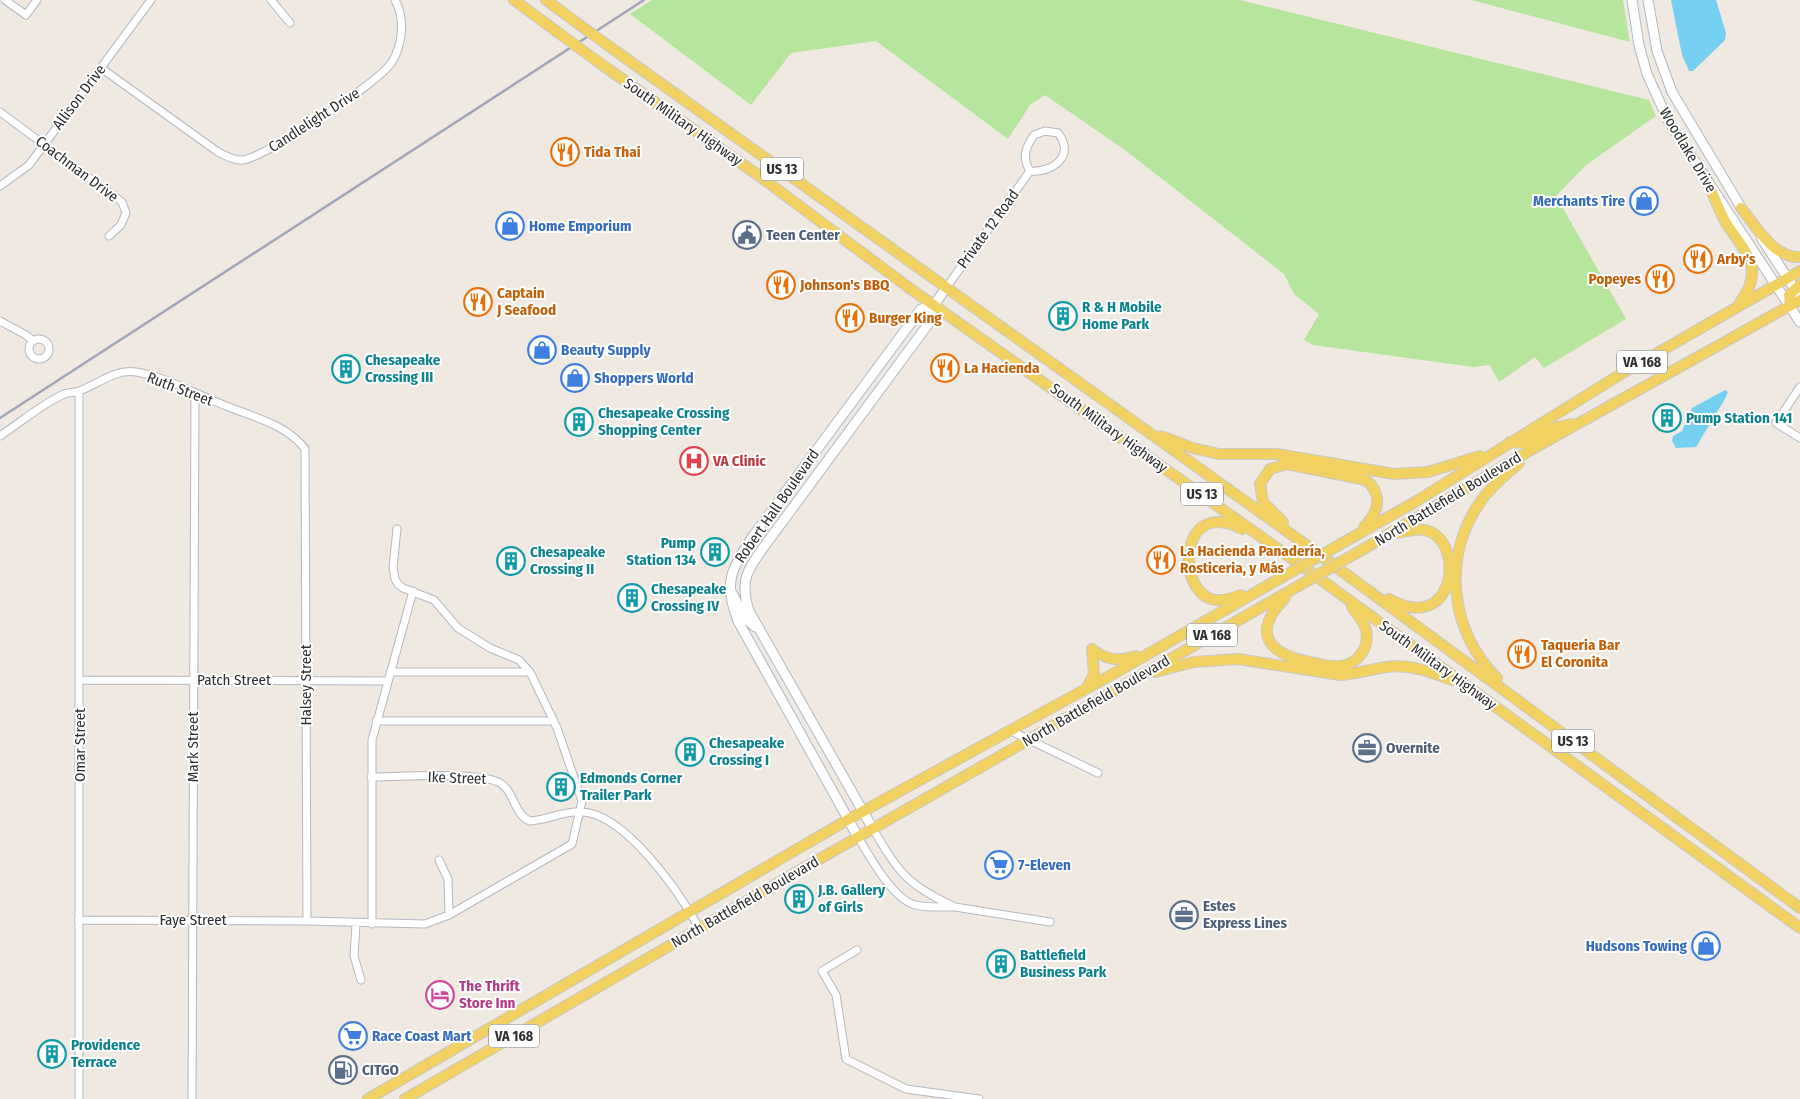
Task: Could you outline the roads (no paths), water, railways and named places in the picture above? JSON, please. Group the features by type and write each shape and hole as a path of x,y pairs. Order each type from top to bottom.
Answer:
{"main road":[{"name":"South Military Highway","path":"514,0 758,175 934,305 1327,584 1800,928"},
{"name":"South Military Highway","path":"546,0 1309,547 1800,908"},
{"path":"1709,185 1725,221 1751,262 1751,287 1736,308"},
{"path":"1741,208 1776,249 1786,256 1800,257"},
{"name":"VA 168","path":"1776,285 1800,270"},
{"name":"North Battlefield Boulevard","path":"1510,442 1621,374 1776,285"},
{"path":"1790,306 1789,295 1799,293"},
{"name":"North Battlefield Boulevard","path":"405,1099 1028,739 1360,551 1536,447 1790,306"},
{"path":"1510,442 1527,444 1554,428 1583,422"},
{"path":"1143,428 1193,448 1220,454 1277,454 1394,474 1436,470 1499,449"},
{"name":"VA 168","path":"1499,449 1510,442"},
{"path":"1533,711 1484,665 1472,647 1458,613 1457,581 1461,546 1473,513 1493,486 1536,447"},
{"name":"North Battlefield Boulevard","path":"368,1099 689,910 848,819 1086,689 1415,502 1499,449"},
{"path":"1309,547 1263,502 1260,493 1264,476 1278,465 1287,464 1359,477 1372,485 1378,500 1374,517 1346,541"},
{"path":"1279,579 1231,599 1211,599 1203,594 1192,578 1189,556 1194,535 1210,522 1227,522 1260,538 1290,558"},
{"path":"1346,574 1399,604 1420,608 1436,602 1447,588 1448,572 1445,546 1440,538 1422,529 1380,539"},
{"path":"1293,589 1270,614 1267,633 1270,641 1282,655 1339,666 1349,664 1358,658 1364,650 1367,640 1366,629 1352,607 1327,584"},
{"path":"1086,689 1094,674 1092,649 1104,658 1117,660 1151,652"},
{"path":"1131,681 1194,662 1238,659 1340,675 1403,666 1419,669 1463,684"}],"street":[{"path":"5,0 26,15 37,0"},
{"name":"Allison Drive","path":"0,186 29,165 151,0"},
{"path":"271,0 290,23"},
{"name":"Candlelight Drive","path":"101,68 218,152 233,159 243,160 264,153 376,80 392,63 400,45 402,24 395,0"},
{"name":"Woodlake Drive","path":"1632,0 1639,45 1652,87 1675,132 1800,322"},
{"name":"Woodlake Drive","path":"1648,0 1657,51 1672,92 1741,208 1799,293"},
{"name":"Coachman Drive","path":"0,112 122,202 126,213 121,225 109,236"},
{"path":"1045,131 1058,133 1063,140 1065,148 1063,156 1053,168 1046,171 1030,171 1025,161 1024,153 1034,135 1045,131"},
{"name":"Private 12 Road","path":"946,288 1030,171"},
{"name":"Robert Hall Boulevard","path":"873,829 749,611 744,594 744,581 749,568 932,319 934,305 946,288"},
{"name":"Robert Hall Boulevard","path":"858,837 738,621 730,601 729,588 738,559 753,536 921,309 934,305"},
{"path":"0,321 26,335 33,342"},
{"name":"Ruth Street","path":"0,436 65,394 79,392 97,381 116,374 135,372 161,378 195,394 272,424 296,437 305,449"},
{"path":"1800,387 1776,422 1800,438"},
{"name":"Omar Street","path":"79,392 79,1099"},
{"name":"Mark Street","path":"192,1099 195,394"},
{"name":"Halsey Street","path":"305,449 307,921"},
{"path":"307,921 356,924 425,924 449,915 570,846 574,840 581,811 582,801 554,721 530,672 519,660 490,648 458,628 434,600 398,584 394,573 397,529"},
{"path":"729,588 745,618 760,630"},
{"path":"372,924 371,748 376,721 412,591"},
{"path":"390,672 530,672"},
{"name":"Patch Street","path":"80,680 387,681"},
{"path":"376,721 554,721"},
{"path":"1009,730 1098,773"},
{"name":"Ike Street","path":"371,778 458,777 493,780 507,790 522,816 530,821 581,811"},
{"path":"581,811 592,813 632,839 645,852 689,910 699,928"},
{"path":"873,829 897,868 907,879 926,894 955,907"},
{"path":"858,837 892,889 915,905 955,907 1050,922"},
{"path":"439,860 448,879 449,915"},
{"name":"Faye Street","path":"78,920 193,919 307,921"},
{"path":"356,924 354,956 361,980"},
{"path":"857,950 822,971 836,995 846,1059 906,1090 979,1099"},
{"path":"904,1099 906,1090"}],"water":[{"path":"1671,0 1716,0 1726,33 1725,40 1693,71 1689,71 1682,55"},
{"path":"1725,390 1728,392 1726,397 1696,447 1676,448 1672,441 1673,436 1682,431 1692,408"}],"railway":[{"path":"0,418 644,0"}],"place":[{"name":"Tida Thai","path":"565,152"},
{"name":"Merchants Tire","path":"1644,201"},
{"name":"Home Emporium","path":"510,226"},
{"name":"Teen Center","path":"747,235"},
{"name":"Arby's","path":"1698,259"},
{"name":"Popeyes","path":"1660,279"},
{"name":"Johnson's BBQ","path":"781,285"},
{"name":"Captain J Seafood","path":"478,302"},
{"name":"R & H Mobile Home Park","path":"1063,316"},
{"name":"Burger King","path":"850,318"},
{"name":"Beauty Supply","path":"542,350"},
{"name":"La Hacienda","path":"945,368"},
{"name":"Chesapeake Crossing III","path":"346,369"},
{"name":"Shoppers World","path":"575,378"},
{"name":"Pump Station 141","path":"1667,418"},
{"name":"Chesapeake Crossing Shopping Center","path":"579,422"},
{"name":"VA Clinic","path":"694,461"},
{"name":"Pump Station 134","path":"715,552"},
{"name":"La Hacienda Panadería, Rosticeria, y Más","path":"1161,560"},
{"name":"Chesapeake Crossing II","path":"511,561"},
{"name":"Chesapeake Crossing IV","path":"632,598"},
{"name":"Taqueria Bar El Coronita","path":"1522,654"},
{"name":"Overnite","path":"1367,748"},
{"name":"Chesapeake Crossing I","path":"690,752"},
{"name":"Edmonds Corner Trailer Park","path":"561,787"},
{"name":"7-Eleven","path":"999,865"},
{"name":"J.B. Gallery of Girls","path":"799,899"},
{"name":"Estes Express Lines","path":"1184,915"},
{"name":"Hudsons Towing","path":"1706,946"},
{"name":"Battlefield Business Park","path":"1001,964"},
{"name":"The Thrift Store Inn","path":"440,995"},
{"name":"Race Coast Mart","path":"353,1036"},
{"name":"Providence Terrace","path":"52,1054"},
{"name":"CITGO","path":"343,1070"}]}
